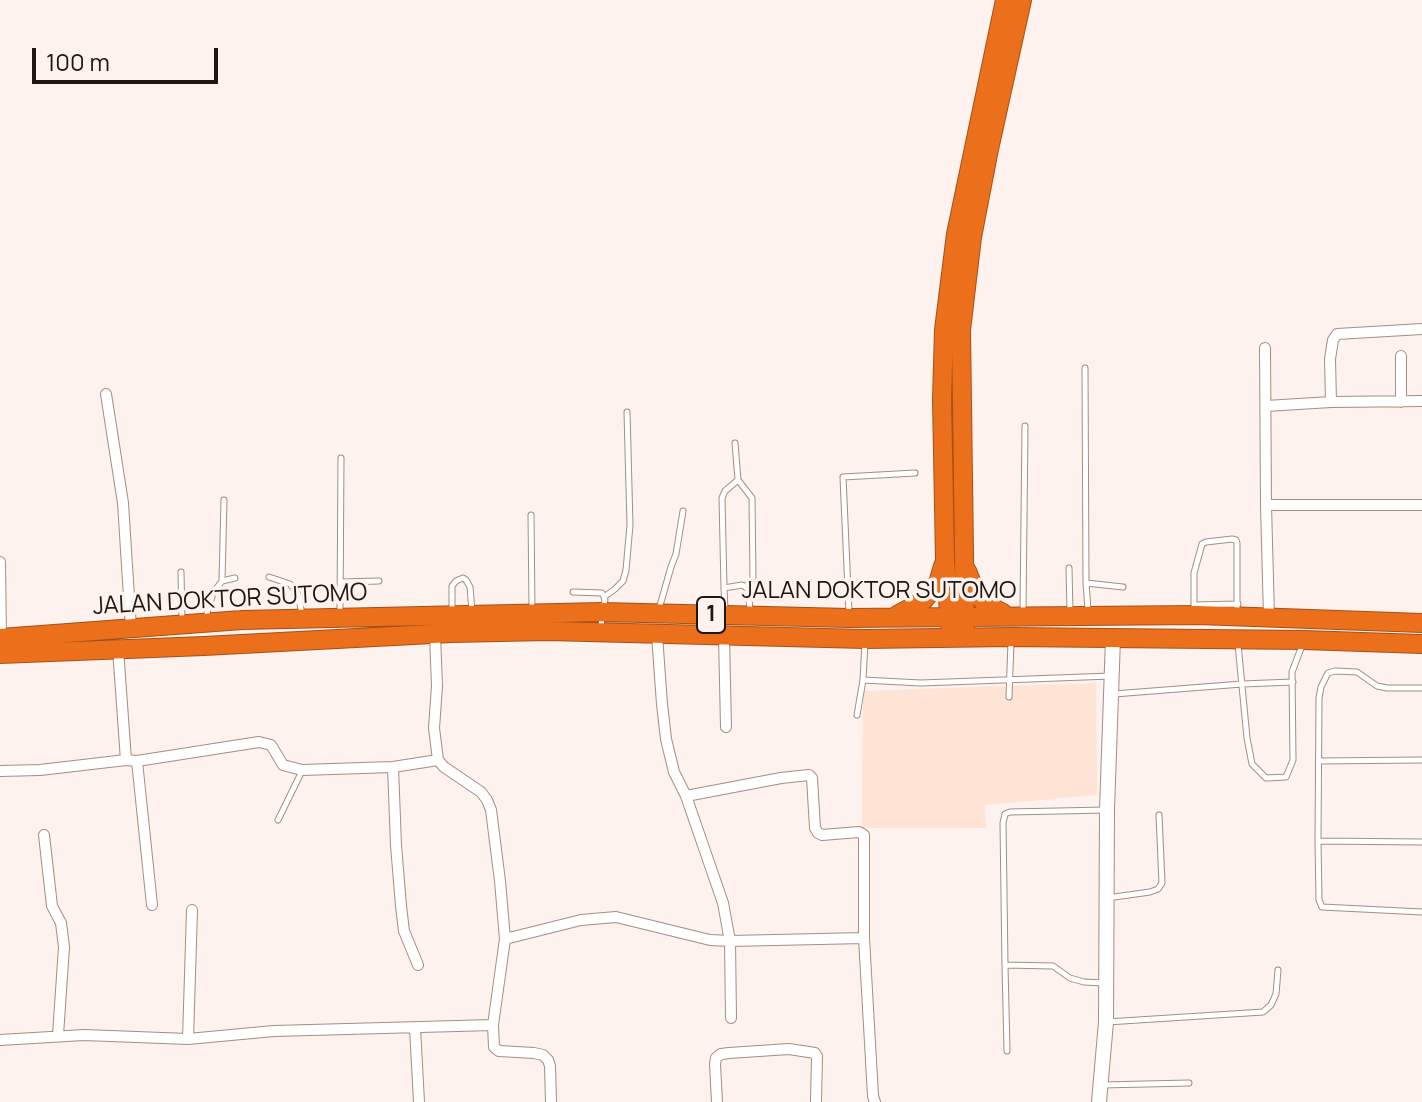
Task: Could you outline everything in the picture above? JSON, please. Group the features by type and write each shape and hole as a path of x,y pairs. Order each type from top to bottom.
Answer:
{"highway":[{"path":"958,637 942,399 944,330 956,234 1005,0"},
{"path":"895,616 923,601 954,560 961,330 972,237 1022,0"},
{"path":"954,560 984,603 1015,616"},
{"name":"JALAN DOKTOR SUTOMO","path":"0,643 118,649 307,641 446,627 603,604 659,614 849,618 1079,616 1237,610 1269,617 1422,623"},
{"name":"JALAN DOKTOR SUTOMO","path":"0,643 131,628 303,618 339,617 446,627"},
{"name":"JALAN DOKTOR SUTOMO","path":"473,623 601,634 724,637 1237,639 1422,644"}],"street":[{"path":"1331,402 1330,359 1337,334 1422,329"},
{"path":"1265,348 1269,617"},
{"path":"1401,356 1401,402"},
{"path":"106,394 123,503 131,628"},
{"path":"1266,406 1422,401"},
{"path":"1266,505 1422,505"},
{"path":"0,562 0,643"},
{"path":"446,627 434,728 438,760 481,792 487,800 500,881 505,939 493,1044 496,1050 543,1055 548,1060 551,1102"},
{"path":"657,635 666,739 674,772 686,796 723,903 730,941 731,1018"},
{"path":"724,637 726,727"},
{"path":"1099,1102 1106,1022 1107,810 1113,638"},
{"path":"118,649 152,905"},
{"path":"0,771 131,761 259,742 271,745 283,765 302,770 393,767 438,760"},
{"path":"393,767 404,931 418,965"},
{"path":"686,796 809,775 812,778 815,828 818,833 859,832 864,835 864,938 875,1102"},
{"path":"44,835 52,906 61,923 64,947 58,1035"},
{"path":"188,1039 192,910"},
{"path":"505,939 596,918 625,919 710,940 864,938"},
{"path":"0,1040 58,1035 188,1039 274,1031 493,1025"},
{"path":"415,1028 419,1102"},
{"path":"717,1102 715,1064 721,1054 789,1049 815,1053 817,1056 816,1102"}],"lane":[{"path":"1079,616 1086,583 1085,368"},
{"path":"603,604 623,581 626,570 630,525 627,412"},
{"path":"1015,616 1025,426"},
{"path":"735,443 738,480 752,498 753,579 746,586"},
{"path":"339,617 341,458"},
{"path":"849,618 843,477 915,473"},
{"path":"725,615 722,498 725,491 738,480"},
{"path":"204,646 205,623 213,593 222,581 224,500"},
{"path":"659,614 676,554 683,511"},
{"path":"531,515 532,614"},
{"path":"1194,610 1194,573 1202,544 1232,539 1237,543 1237,610"},
{"path":"1069,568 1071,598 1079,616"},
{"path":"181,572 183,625"},
{"path":"269,577 290,584 298,594 307,641"},
{"path":"222,581 235,578"},
{"path":"446,627 452,586 463,578 470,587 473,623"},
{"path":"341,582 379,581"},
{"path":"1086,583 1123,587"},
{"path":"724,588 746,586"},
{"path":"746,586 751,616"},
{"path":"573,592 602,593 601,634"},
{"path":"1237,639 1252,764 1266,778 1286,777 1293,760 1294,663 1316,620"},
{"path":"1009,697 1011,637"},
{"path":"857,715 865,639"},
{"path":"1422,688 1377,686 1357,672 1328,673 1319,698 1318,841 1319,900 1322,907 1422,912"},
{"path":"863,680 921,683 1112,676"},
{"path":"1111,694 1293,682"},
{"path":"1319,761 1422,760"},
{"path":"278,820 302,770"},
{"path":"1007,1051 1005,814 1107,810"},
{"path":"1106,898 1150,892 1162,883 1159,815"},
{"path":"1318,841 1422,842"},
{"path":"1005,965 1053,966 1070,978 1105,983"},
{"path":"1106,1022 1263,1012 1276,994 1278,970"},
{"path":"1101,1085 1189,1083"}],"shaded area":[{"path":"1096,683 1097,795 985,805 986,828 862,828 863,691"}]}
